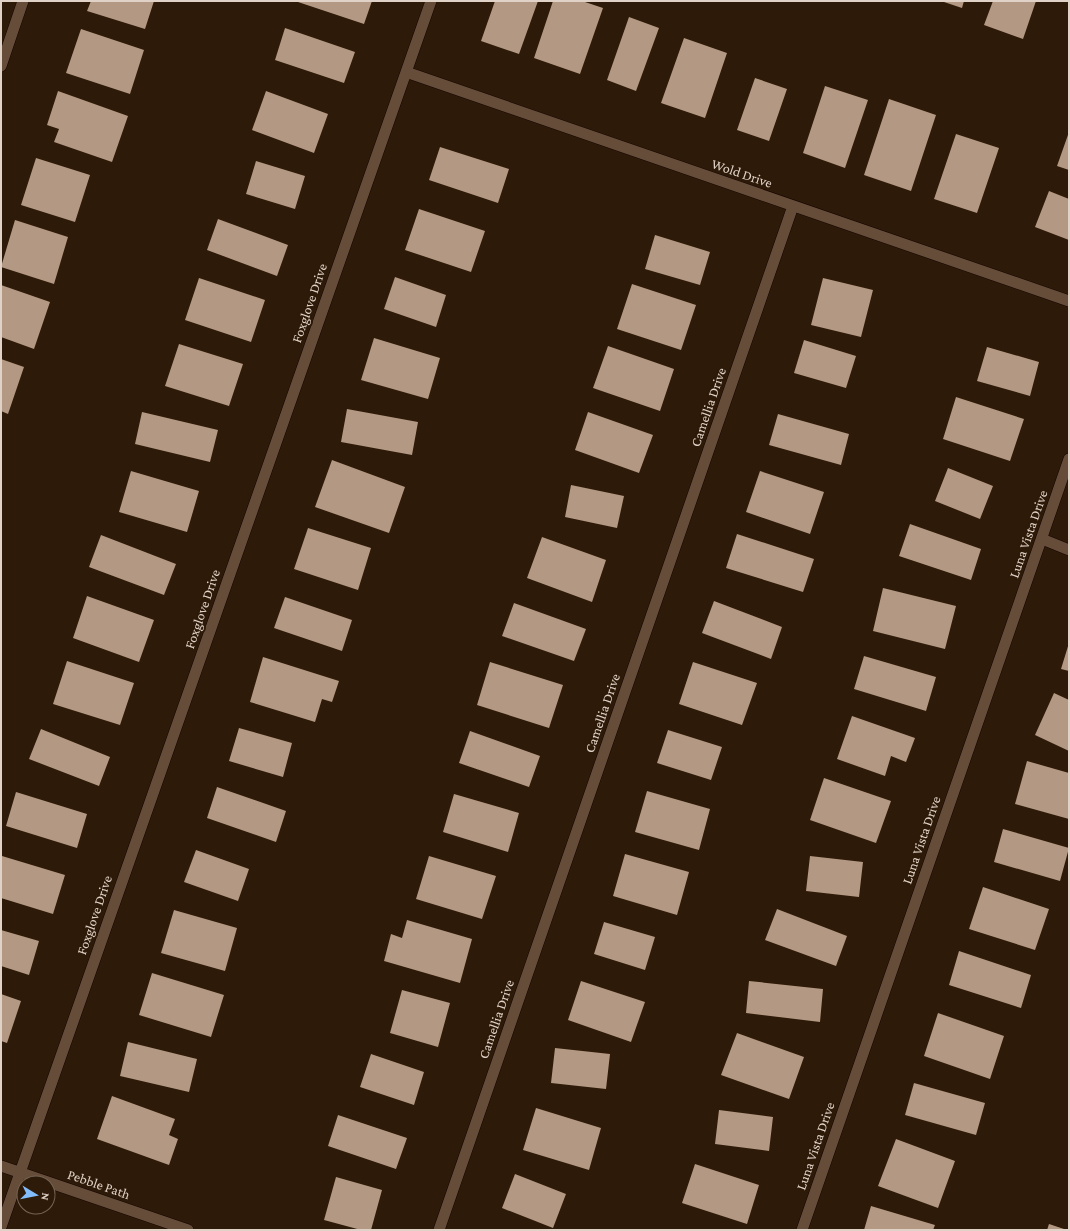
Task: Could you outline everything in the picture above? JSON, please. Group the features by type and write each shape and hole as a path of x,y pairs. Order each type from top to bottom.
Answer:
{"street":[{"path":"1,66 23,1"},
{"name":"Foxglove Drive","path":"1,1227 431,1"},
{"name":"Wold Drive","path":"406,72 1069,301"},
{"name":"Camellia Drive","path":"439,1230 793,206"},
{"name":"Luna Vista Drive","path":"802,1230 1069,459"},
{"path":"1042,539 1069,550"},
{"name":"Pebble Path","path":"1,1166 188,1230"}],"building":[{"path":"91,1 154,1 145,29 87,11"},
{"path":"295,1 372,1 364,24"},
{"path":"495,1 538,1 519,54 481,41"},
{"path":"553,1 582,1 603,8 580,74 534,58"},
{"path":"941,1 964,1 962,8"},
{"path":"993,1 1036,1 1023,39 984,25"},
{"path":"629,17 659,28 636,91 607,80"},
{"path":"285,28 355,52 344,83 275,60"},
{"path":"81,29 144,50 130,94 66,73"},
{"path":"684,38 727,53 705,118 661,103"},
{"path":"755,78 787,89 769,141 737,130"},
{"path":"825,86 868,100 845,168 803,153"},
{"path":"58,91 128,116 112,162 54,142 59,129 47,125"},
{"path":"266,91 328,114 314,153 252,130"},
{"path":"889,99 936,115 911,191 864,175"},
{"path":"1069,132 1069,170 1057,166"},
{"path":"956,134 999,148 977,213 934,199"},
{"path":"440,147 509,169 498,203 429,180"},
{"path":"36,158 90,175 75,222 21,205"},
{"path":"256,161 305,176 295,209 246,194"},
{"path":"1049,191 1069,199 1069,240 1035,227"},
{"path":"419,209 485,231 471,272 405,250"},
{"path":"218,219 288,245 277,276 207,250"},
{"path":"15,220 68,237 54,284 1,267"},
{"path":"655,235 710,252 700,285 645,269"},
{"path":"395,277 446,295 436,327 384,309"},
{"path":"199,278 265,300 251,342 185,320"},
{"path":"823,278 873,290 861,337 811,325"},
{"path":"632,284 696,305 681,350 617,329"},
{"path":"1,285 50,302 34,349 1,337"},
{"path":"374,338 440,358 428,399 361,380"},
{"path":"804,340 856,356 846,388 794,373"},
{"path":"179,344 243,364 229,406 165,386"},
{"path":"608,346 674,369 660,411 593,388"},
{"path":"987,347 1039,362 1030,396 977,381"},
{"path":"1,359 24,367 8,414 1,411"},
{"path":"956,397 1024,419 1010,461 943,439"},
{"path":"347,409 418,422 412,455 341,442"},
{"path":"142,412 218,430 210,462 135,444"},
{"path":"588,412 653,435 639,473 575,450"},
{"path":"778,414 849,434 841,465 769,445"},
{"path":"332,460 405,487 389,533 315,507"},
{"path":"948,468 993,486 980,519 935,501"},
{"path":"131,471 199,491 187,532 119,512"},
{"path":"760,471 824,492 810,534 746,512"},
{"path":"571,485 624,496 617,528 565,517"},
{"path":"910,524 981,549 971,580 899,556"},
{"path":"308,528 371,548 358,590 294,569"},
{"path":"737,534 814,559 803,592 726,568"},
{"path":"101,535 176,564 164,595 89,567"},
{"path":"542,537 606,560 592,602 527,578"},
{"path":"883,588 956,606 945,649 873,631"},
{"path":"87,596 154,620 139,662 73,638"},
{"path":"285,597 352,620 342,651 274,628"},
{"path":"714,601 782,627 771,659 702,633"},
{"path":"514,603 586,629 574,661 502,636"},
{"path":"1069,643 1069,671 1061,669"},
{"path":"864,656 936,677 926,711 854,689"},
{"path":"263,657 339,681 332,702 322,699 315,722 250,702"},
{"path":"67,661 134,683 120,725 53,704"},
{"path":"490,662 563,685 549,728 477,705"},
{"path":"693,662 757,683 742,725 679,704"},
{"path":"1054,693 1069,700 1069,751 1035,735"},
{"path":"852,716 915,738 906,762 891,756 885,776 837,759"},
{"path":"239,728 292,743 283,777 229,761"},
{"path":"41,729 110,757 99,786 29,759"},
{"path":"668,730 722,747 711,780 657,763"},
{"path":"470,731 540,756 529,787 459,763"},
{"path":"1027,761 1069,773 1069,819 1015,804"},
{"path":"824,778 891,801 876,843 810,820"},
{"path":"217,787 286,811 276,842 207,818"},
{"path":"647,791 710,809 699,850 635,832"},
{"path":"16,792 87,814 77,848 6,826"},
{"path":"454,794 519,813 508,852 443,832"},
{"path":"1003,829 1069,848 1060,881 994,862"},
{"path":"196,850 249,869 238,901 184,882"},
{"path":"625,854 689,872 677,915 613,896"},
{"path":"2,856 65,875 53,914 1,898"},
{"path":"429,856 496,876 482,919 416,899"},
{"path":"810,856 863,862 859,897 806,891"},
{"path":"983,887 1049,909 1035,950 969,929"},
{"path":"777,909 847,936 836,966 765,940"},
{"path":"174,910 237,928 225,971 161,953"},
{"path":"407,920 472,939 460,983 384,961 391,934 402,938"},
{"path":"604,922 655,937 645,970 594,954"},
{"path":"1,930 39,941 29,975 1,966"},
{"path":"959,951 1031,975 1021,1008 949,985"},
{"path":"152,973 224,995 211,1037 139,1015"},
{"path":"581,981 645,1002 631,1042 568,1020"},
{"path":"749,981 823,989 820,1022 746,1013"},
{"path":"402,990 450,1003 438,1047 390,1033"},
{"path":"1,994 21,1001 7,1043 1,1041"},
{"path":"938,1013 1004,1036 990,1079 924,1056"},
{"path":"737,1033 804,1057 789,1099 721,1075"},
{"path":"128,1042 197,1059 189,1092 120,1076"},
{"path":"555,1048 610,1054 606,1089 551,1083"},
{"path":"371,1054 424,1072 414,1105 360,1087"},
{"path":"914,1083 985,1103 976,1135 905,1115"},
{"path":"112,1096 175,1119 169,1135 178,1139 169,1165 97,1139"},
{"path":"536,1108 601,1128 589,1170 523,1150"},
{"path":"719,1110 773,1117 769,1151 715,1144"},
{"path":"338,1115 407,1138 396,1169 328,1146"},
{"path":"896,1139 955,1161 938,1208 878,1186"},
{"path":"695,1164 759,1185 747,1224 682,1203"},
{"path":"515,1174 566,1194 553,1228 502,1208"},
{"path":"336,1177 382,1190 371,1230 361,1230 324,1220"},
{"path":"871,1206 935,1225 933,1230 864,1230"},
{"path":"1049,1224 1067,1230 1047,1230"}]}
